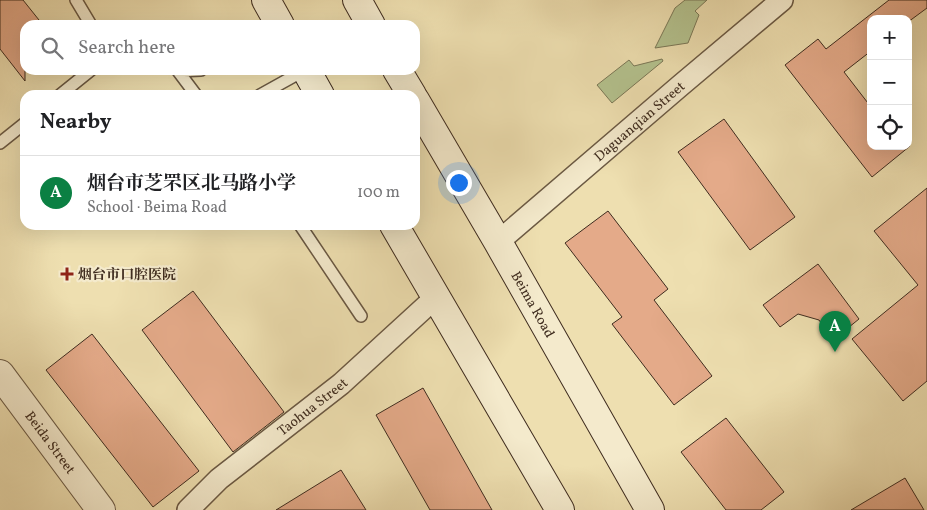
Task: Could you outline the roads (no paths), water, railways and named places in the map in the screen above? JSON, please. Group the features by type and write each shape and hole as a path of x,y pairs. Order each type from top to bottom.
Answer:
{"main road":[{"path":"266,0 277,20"},
{"path":"357,0 368,20"},
{"path":"308,75 317,90"},
{"path":"401,75 409,90"},
{"name":"Beima Road","path":"420,109 650,510"},
{"path":"397,230 560,510"},
{"name":"Beida Street","path":"0,374 101,510"}],"street":[{"name":"Daguanqian Street","path":"498,242 782,0"},
{"name":"Taohua Street","path":"188,510 219,479 341,384 435,298"}],"lane":[{"path":"76,0 88,20"},
{"path":"66,90 85,75"},
{"path":"181,75 192,90"},
{"path":"269,90 296,75"},
{"path":"0,143 20,127"},
{"path":"303,230 361,316"}],"place":[{"name":"烟台市口腔医院","path":"67,274"},
{"name":"烟台市芝罘区北马路小学","path":"835,352"}]}
